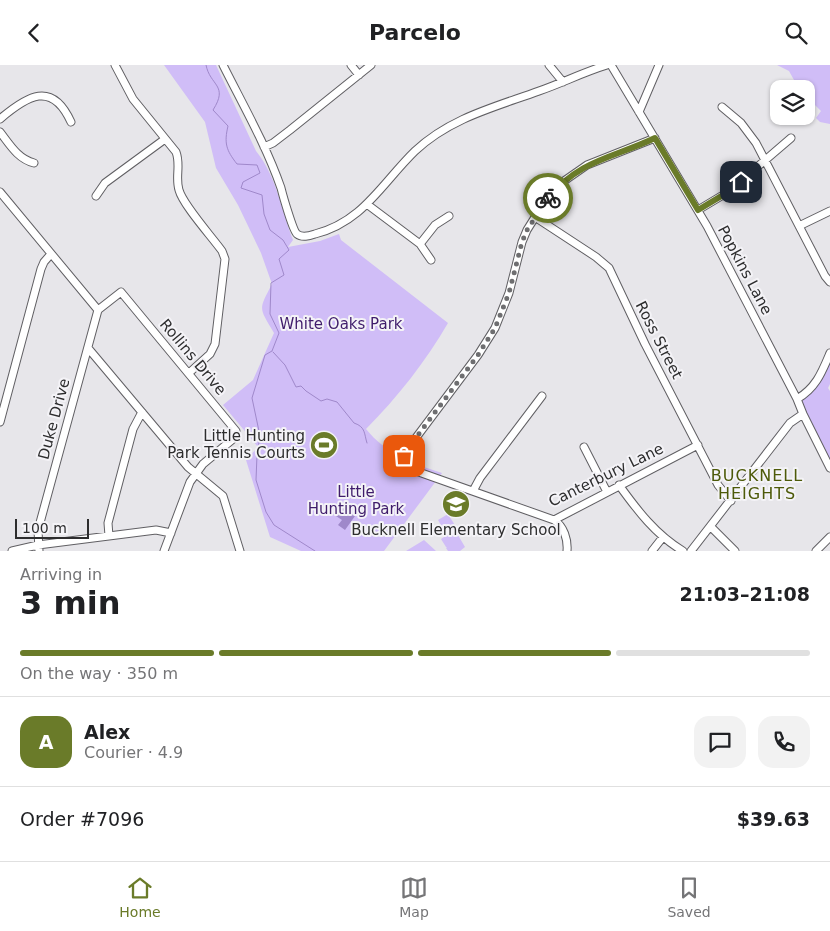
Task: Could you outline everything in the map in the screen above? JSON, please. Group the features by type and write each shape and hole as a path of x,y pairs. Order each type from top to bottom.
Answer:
{"street":[{"path":"115,65 133,99 177,156 179,165 177,182 180,194 222,251 226,262 215,344 210,354 188,373"},
{"path":"223,65 264,147 281,189 292,228 296,234 302,236 333,228 350,219 368,205 414,152 440,131 475,113 606,65"},
{"path":"351,65 359,75"},
{"path":"264,147 284,134 372,65"},
{"path":"549,65 563,82"},
{"name":"Popkins Lane","path":"610,65 698,210 797,399 830,468"},
{"path":"639,112 659,65"},
{"path":"0,119 23,100 38,96 56,101 65,108 71,122"},
{"path":"722,107 731,113 747,130 825,276 830,282"},
{"path":"0,132 20,157 34,163"},
{"path":"535,217 553,192 578,171 596,161 655,138"},
{"path":"698,210 728,192 764,159 791,138"},
{"path":"96,196 105,183 165,139"},
{"path":"0,192 98,310"},
{"path":"368,205 420,244 431,260"},
{"path":"799,226 830,211"},
{"path":"420,244 435,225 449,216"},
{"name":"Ross Street","path":"535,217 596,257 609,268 644,344 718,485 731,501"},
{"name":"Canterbury Lane","path":"535,217 522,242 509,293 495,328 478,355 406,451 404,458 406,463 412,470 554,520 698,445"},
{"path":"0,422 41,269 52,254"},
{"name":"Rollins Drive","path":"98,310 121,292 236,431 236,436 203,464 196,474"},
{"name":"Duke Drive","path":"39,548 38,531 98,310"},
{"path":"88,348 188,467 223,496 240,551"},
{"path":"797,399 809,391 818,380 830,353"},
{"path":"473,491 480,478 542,395"},
{"path":"109,536 108,523 130,438 142,412"},
{"path":"692,551 790,423 803,414"},
{"path":"584,447 607,492"},
{"path":"164,551 188,485 196,474"},
{"path":"619,485 652,527 683,551"},
{"path":"554,520 562,527 567,551"},
{"path":"711,527 735,551"},
{"path":"12,551 156,530 171,533"},
{"path":"652,551 663,537"},
{"path":"816,551 830,537"}],"green space":[{"path":"164,65 216,65 256,151 274,182 293,240 288,247 320,241 339,234 341,240 448,323 410,379 366,429 382,445 401,457 442,473 384,551 301,551 270,537 246,460 258,447 223,405 253,380 274,333 262,309 264,299 272,284 261,253 238,205 216,168 205,122"},
{"path":"777,65 830,65 830,124 820,122 816,118 821,111 815,105 815,80 794,80 789,71"},
{"path":"830,358 830,384 828,388 830,391 830,462 806,413 802,400"},
{"path":"448,514 456,527 446,534 438,520"},
{"path":"455,530 465,547 460,551 448,551 441,539"},
{"path":"424,540 436,551 406,551"}],"shaded area":[{"path":"340,505 355,516 345,530 338,525 342,520 333,514"}],"waterway":[{"path":"206,65 219,90 217,102 213,110 228,126 226,142 230,155 237,164 257,165 260,173 243,182 241,188 262,195 264,214 270,230 283,240 289,250 279,259 284,275 271,283 270,314 279,333 272,351 265,355 252,398 260,436 256,480 266,512 274,525 315,551"},
{"path":"273,352 285,365 296,387 301,386 321,401 327,399 337,402 354,423 363,429 367,443"}],"way so far":[{"path":"404,456 486,344 495,328 509,293 522,242 527,230 548,198"}],"place":[{"name":"Little Hunting Park Tennis Courts","path":"324,445"},
{"name":"Bucknell Elementary School","path":"456,504"}],"district":[{"name":"BUCKNELL HEIGHTS","path":"757,484"}],"route":[{"path":"548,198 564,181 587,165 655,138 698,210 741,182"}],"park label":[{"name":"White Oaks Park","path":"341,324"},
{"name":"Little Hunting Park","path":"356,500"}]}
